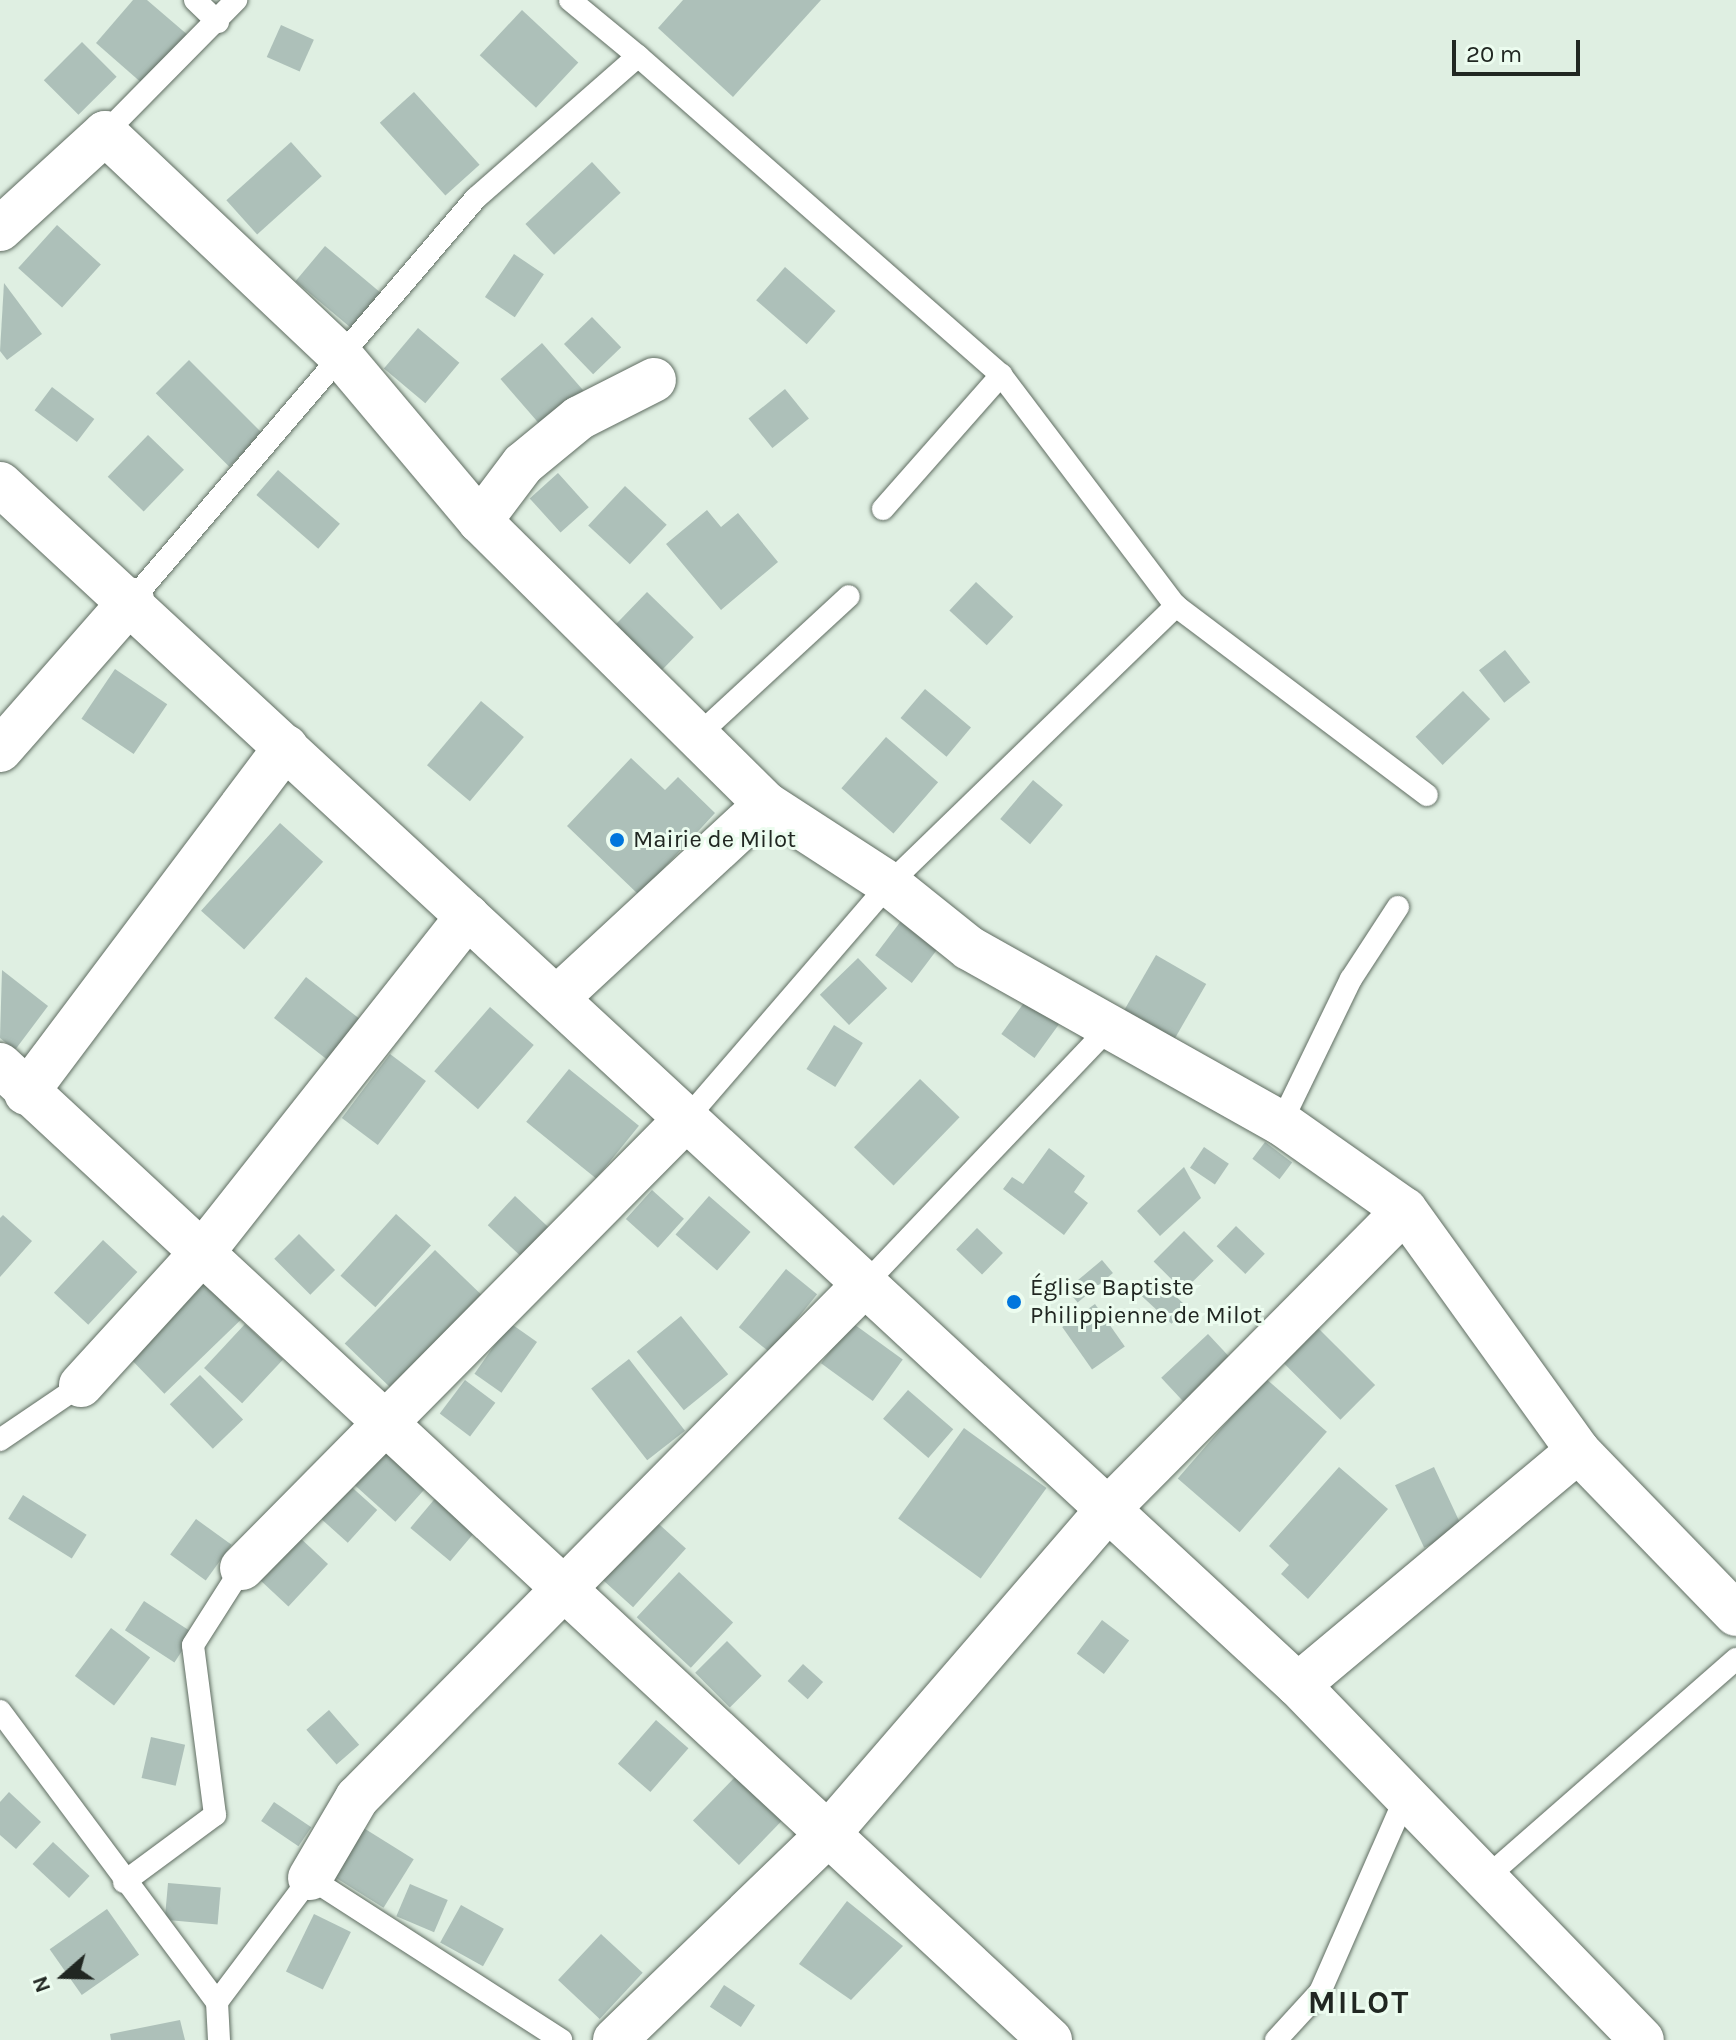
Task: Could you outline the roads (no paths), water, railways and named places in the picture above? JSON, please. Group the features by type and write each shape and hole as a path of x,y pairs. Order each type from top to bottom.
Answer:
{"street":[{"path":"0,229 105,133 341,356 480,521 695,738 766,804 889,884 969,948 1113,1024 1281,1123 1405,1210 1578,1451 1736,1614"},
{"path":"480,521 523,464 579,418 654,380"},
{"path":"0,484 132,600 286,747 559,996 1298,1685 1407,1794 1642,2040"},
{"path":"0,750 132,600"},
{"path":"286,747 13,1079 205,1249 388,1423 564,1583 827,1835 1050,2040"},
{"path":"559,996 766,804"},
{"path":"81,1385 205,1249 468,916"},
{"path":"242,1568 688,1117"},
{"path":"615,2040 827,1835 1108,1509 1405,1210"},
{"path":"310,1878 357,1798 524,1635 564,1583 865,1284"},
{"path":"1298,1685 1578,1451"}],"lane":[{"path":"195,0 218,22"},
{"path":"105,133 218,22 236,0"},
{"path":"570,0 1001,375 1176,606 1427,795"},
{"path":"132,600 476,198 638,56"},
{"path":"883,509 1001,375"},
{"path":"695,738 849,596"},
{"path":"688,1117 889,884 1176,606"},
{"path":"1281,1123 1351,979 1398,907"},
{"path":"865,1284 1113,1024"},
{"path":"0,1440 81,1385"},
{"path":"124,1882 215,1815 193,1645 242,1568"},
{"path":"1487,1877 1736,1659"},
{"path":"0,1711 124,1882 217,2002 219,2040"},
{"path":"1276,2040 1320,1992 1407,1794"},
{"path":"217,2002 310,1878 561,2040"}],"place":[{"name":"Mairie de Milot","path":"617,840"},
{"name":"Église Baptiste Philippienne de Milot","path":"1014,1302"}],"district":[{"name":"MILOT","path":"1359,2003"}]}
